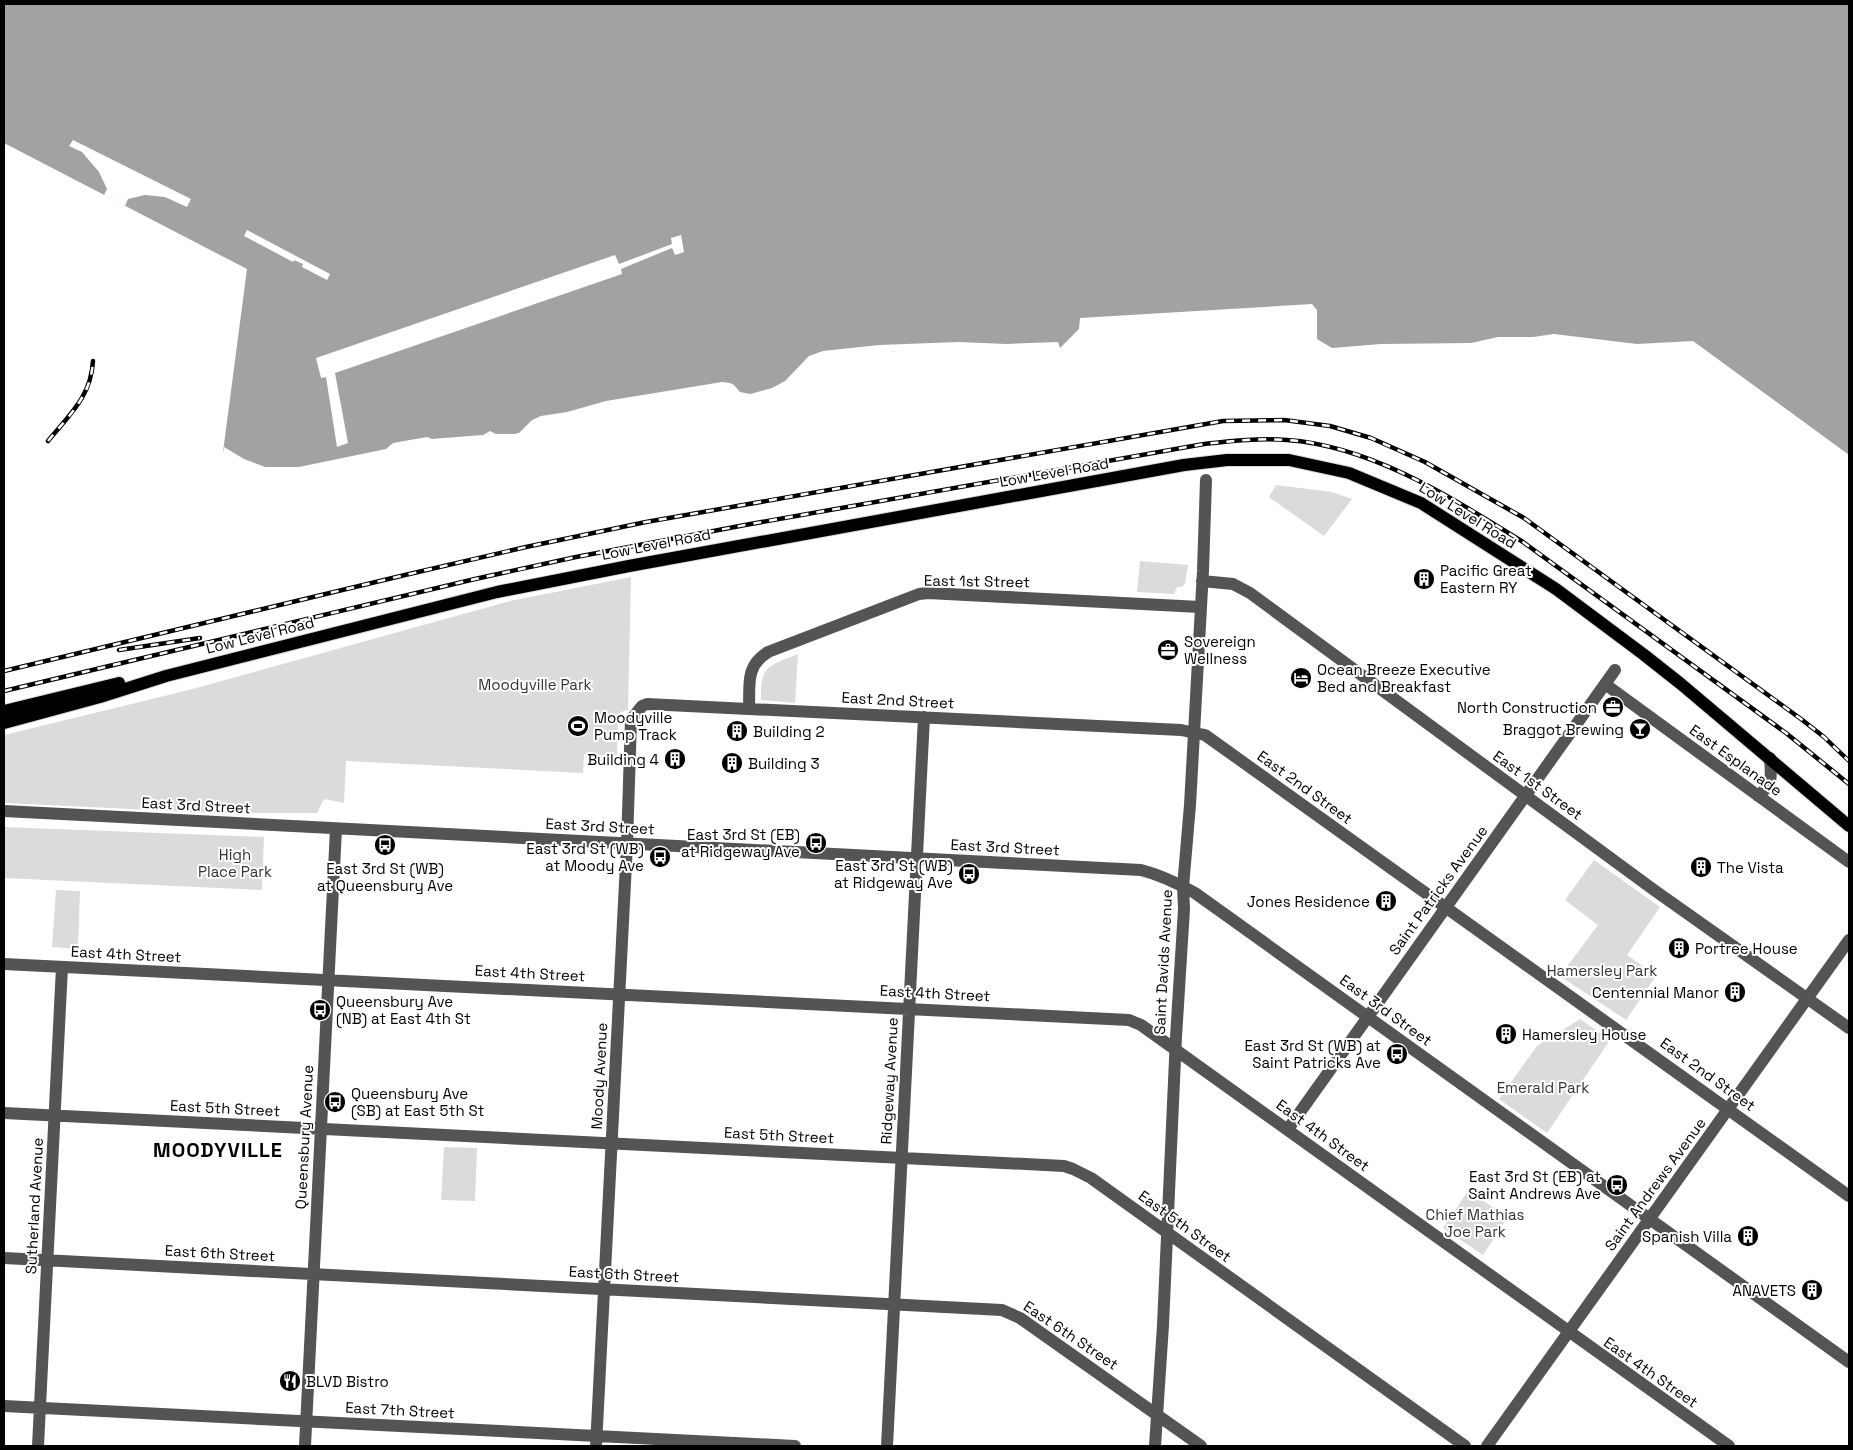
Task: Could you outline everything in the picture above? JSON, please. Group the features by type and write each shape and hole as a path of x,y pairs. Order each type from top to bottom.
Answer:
{"main road":[{"name":"Low Level Road","path":"4,723 100,697 166,676 497,592 629,566 1184,465 1227,460 1289,460 1349,472 1421,503 1556,590 1666,672 1849,826"},
{"name":"Low Level Road","path":"4,711 118,683 166,676"}],"street":[{"name":"Saint Davids Avenue","path":"1156,1446 1175,1049 1184,909 1183,887 1194,732 1206,480"},
{"name":"East 1st Street","path":"1202,581 1233,584 1250,593 1654,890 1849,1028"},
{"name":"East 1st Street","path":"749,709 750,672 760,657 768,652 919,594 1200,608"},
{"name":"Saint Patricks Avenue","path":"1288,1128 1615,670"},
{"name":"East Esplanade","path":"1605,684 1849,862"},
{"name":"East 2nd Street","path":"638,709 647,704 924,717 1194,732 1205,735 1849,1196"},
{"name":"Moody Avenue","path":"597,1441 627,844 631,720 638,709"},
{"name":"Ridgeway Avenue","path":"887,1446 924,717"},
{"path":"1758,796 1768,788 1770,782 1770,758"},
{"name":"East 3rd Street","path":"4,811 1141,870 1164,877 1183,887 1367,1016 1849,1362"},
{"name":"Queensbury Avenue","path":"306,1446 336,829"},
{"name":"Saint Andrews Avenue","path":"1487,1446 1849,940"},
{"name":"East 4th Street","path":"4,964 1120,1018 1129,1020 1141,1025 1288,1128 1569,1333 1729,1446"},
{"name":"Sutherland Avenue","path":"38,1446 62,967"},
{"name":"East 5th Street","path":"4,1113 1046,1164 1073,1168 1091,1178 1465,1446"},
{"name":"East 6th Street","path":"4,1258 994,1309 1012,1314 1055,1342 1201,1446"},
{"name":"East 7th Street","path":"4,1406 306,1422 597,1441 796,1446"}],"green space":[{"path":"1276,485 1332,492 1352,499 1324,536 1269,497"},
{"path":"1140,561 1188,565 1185,584 1177,587 1174,594 1137,592"},
{"name":"Moodyville Park","path":"631,577 628,710 621,712 618,716 617,756 584,754 583,773 346,761 344,803 324,799 317,813 216,813 4,803 4,735 189,690 510,601"},
{"path":"798,654 795,703 761,700 762,680 768,668"},
{"name":"High Place Park","path":"4,827 264,837 262,890 4,878"},
{"name":"Hamersley Park","path":"1594,860 1660,907 1627,955 1656,976 1626,1020 1560,976 1598,925 1565,900"},
{"path":"56,890 80,891 78,949 52,947"},
{"name":"Emerald Park","path":"1580,1019 1610,1040 1547,1133 1499,1099 1537,1046"},
{"path":"444,1147 477,1148 475,1201 441,1200"},
{"name":"Chief Mathias Joe Park","path":"1468,1191 1508,1217 1483,1255 1443,1228"}],"shaded area":[{"path":"4,4 1849,4 1849,455 1693,341 1637,344 1554,334 1533,337 1498,337 1471,343 1381,344 1332,348 1317,339 1317,310 1312,304 1080,318 1079,329 1060,348 1004,350 939,347 822,358 813,362 786,388 747,399 724,388 537,422 521,435 389,450 331,465 269,470 223,452 247,269 4,143"}],"pier":[{"path":"73,140 191,199 187,207 165,197 145,195 128,199 125,206 104,195 107,189 99,172 82,152 69,146"},
{"path":"247,230 330,274 327,280 302,267 303,264 294,260 293,262 244,236"},
{"path":"681,235 684,252 675,255 672,248 621,269 622,274 335,373 348,443 337,447 326,377 321,378 316,358 615,255 619,264 672,244 671,238"},
{"path":"959,342 1006,344 1058,342 1060,348 1058,351 1004,352 939,349 897,351 823,360 797,378 787,390 747,402 736,399 724,391 638,405 538,425 523,437 517,439 493,440 390,453 300,473 263,472 223,455 224,447 244,459 265,467 299,467 386,449 393,443 427,437 432,439 483,435 490,431 496,434 514,434 519,433 532,420 541,416 567,412 606,401 722,382 730,383 740,392 750,394 772,388 785,381 809,356 823,351 879,345"}],"railway":[{"path":"48,441 78,405 88,385 93,361"},
{"path":"4,671 405,575 646,522 1223,421 1284,420 1330,426 1371,438 1425,462 1524,518 1801,719 1824,737 1849,761"},
{"path":"4,691 475,579 576,557 745,525 1204,444 1277,439 1319,444 1350,452 1410,477 1468,508 1523,542 1786,733 1849,784"},
{"path":"119,650 200,638"}],"place":[{"name":"Pacific Great Eastern RY","path":"1424,579"},
{"name":"Sovereign Wellness","path":"1168,650"},
{"name":"Ocean Breeze Executive Bed and Breakfast","path":"1301,678"},
{"name":"North Construction","path":"1613,707"},
{"name":"Moodyville Pump Track","path":"578,726"},
{"name":"Braggot Brewing","path":"1640,729"},
{"name":"Building 2","path":"737,731"},
{"name":"Building 4","path":"675,759"},
{"name":"Building 3","path":"732,763"},
{"name":"East 3rd St (EB) at Ridgeway Ave","path":"816,843"},
{"name":"East 3rd St (WB) at Queensbury Ave","path":"385,845"},
{"name":"East 3rd St (WB) at Moody Ave","path":"660,857"},
{"name":"The Vista","path":"1701,867"},
{"name":"East 3rd St (WB) at Ridgeway Ave","path":"969,874"},
{"name":"Jones Residence","path":"1386,901"},
{"name":"Portree House","path":"1679,948"},
{"name":"Centennial Manor","path":"1735,992"},
{"name":"Queensbury Ave (NB) at East 4th St","path":"320,1010"},
{"name":"Hamersley House","path":"1506,1034"},
{"name":"East 3rd St (WB) at Saint Patricks Ave","path":"1397,1054"},
{"name":"Queensbury Ave (SB) at East 5th St","path":"335,1102"},
{"name":"East 3rd St (EB) at Saint Andrews Ave","path":"1617,1185"},
{"name":"Spanish Villa","path":"1748,1236"},
{"name":"ANAVETS","path":"1812,1290"},
{"name":"BLVD Bistro","path":"290,1381"}],"district":[{"name":"MOODYVILLE","path":"218,1150"}]}
